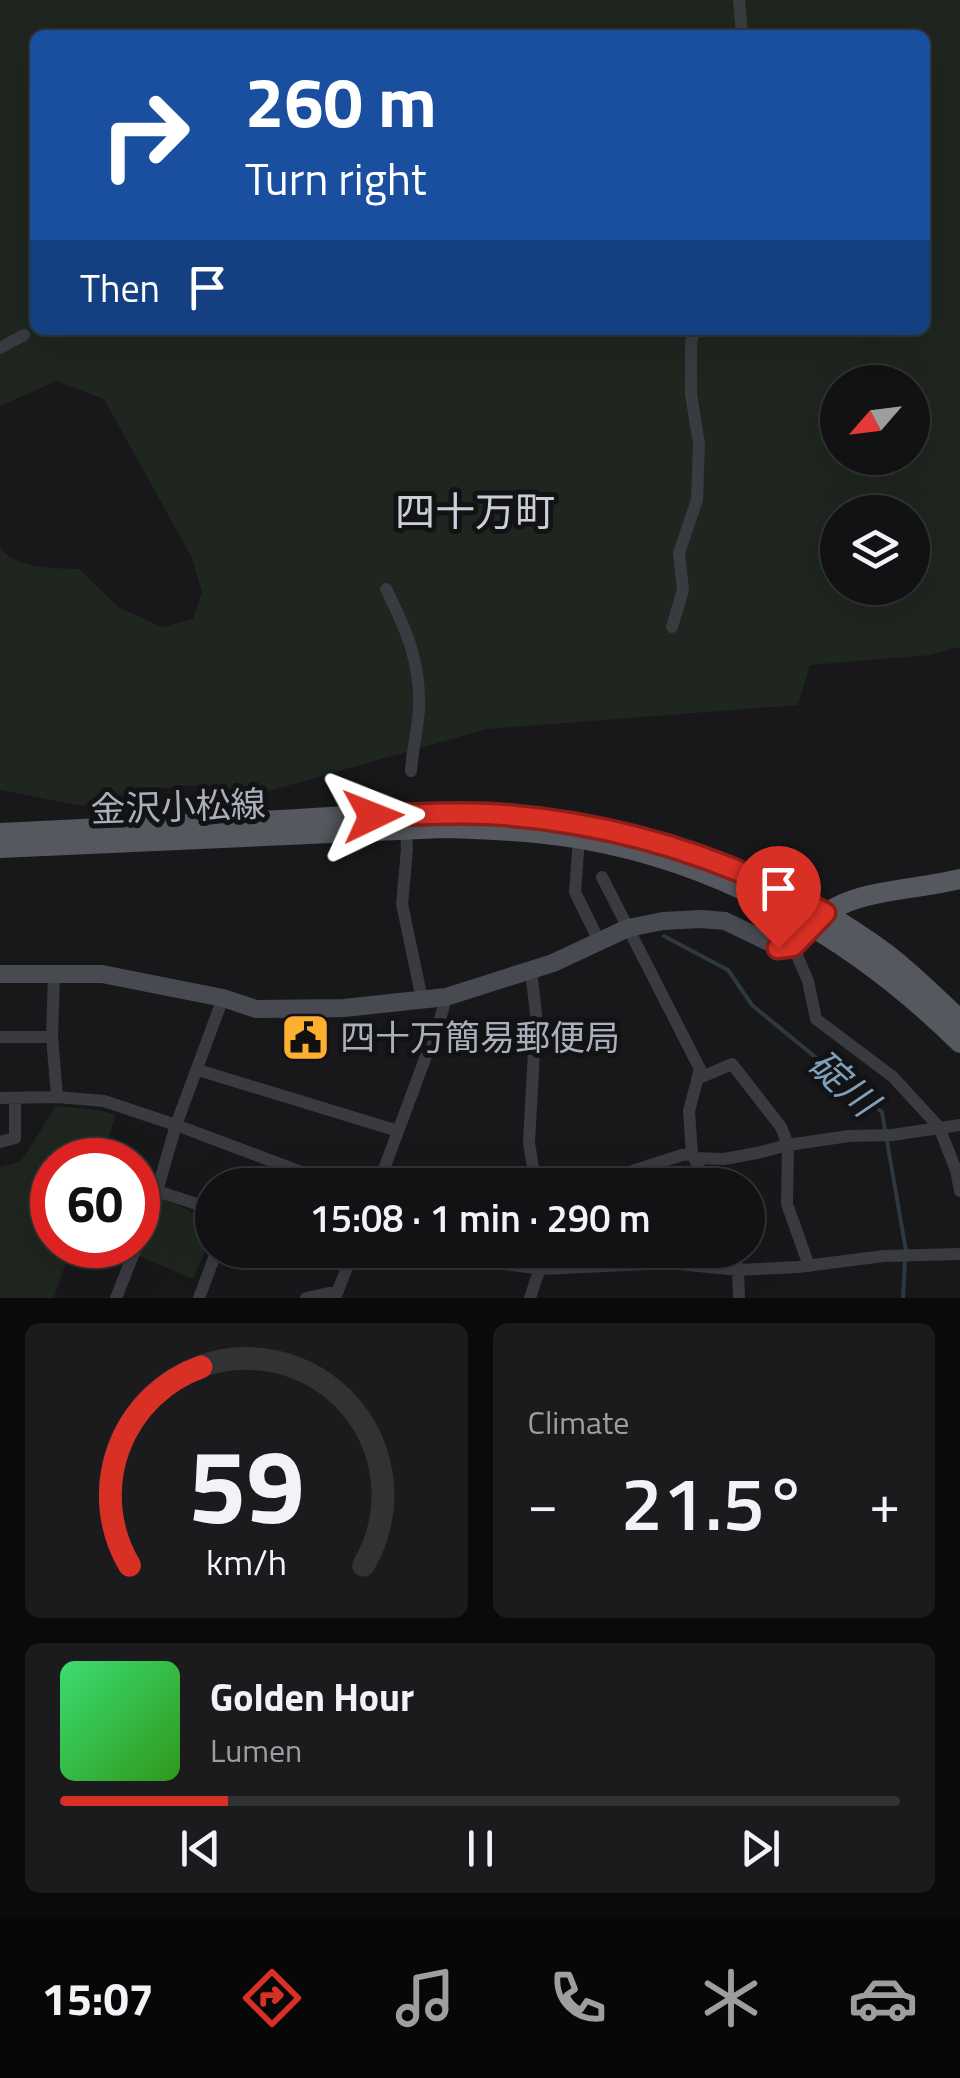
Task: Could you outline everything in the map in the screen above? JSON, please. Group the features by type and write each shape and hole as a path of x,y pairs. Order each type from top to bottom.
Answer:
{"main road":[{"name":"金沢小松線","path":"0,833 444,813 533,817 600,828 686,852 754,877 819,919 888,956 960,1020"},
{"name":"金沢小松線","path":"0,848 486,828 579,838 668,862 819,919 960,1043"},
{"path":"819,919 845,902 960,880"}],"street":[{"path":"739,0 742,30"},
{"path":"0,348 24,335"},
{"path":"672,627 683,590 679,553 698,500 698,444 691,394 693,335"},
{"path":"386,589 405,627 416,662 419,709 411,772"},
{"path":"406,830 402,904 422,998"},
{"path":"579,838 575,892 599,941"},
{"path":"602,876 700,1069 689,1110 693,1156 699,1168"},
{"path":"0,974 102,974 223,998 256,1009 344,1008 446,998 531,971 628,928 663,921 714,919 735,924 778,948 793,946 819,919"},
{"path":"793,946 808,981 816,1019 893,1077 939,1127 960,1191"},
{"path":"531,971 536,1014 529,1144 533,1168"},
{"path":"54,973 52,1036 57,1097"},
{"path":"160,1181 176,1125 223,998"},
{"path":"384,1168 446,998"},
{"path":"0,1037 52,1036"},
{"path":"697,1078 732,1064 782,1127 788,1145 787,1204 809,1266"},
{"path":"198,1070 398,1131"},
{"path":"0,1098 104,1101 291,1168"},
{"path":"0,1142 15,1138 15,1098"},
{"path":"650,1168 693,1156 724,1159 849,1136 960,1125"},
{"path":"160,1192 195,1203"},
{"path":"535,1268 670,1263 738,1270 960,1254"},
{"path":"116,1298 128,1268"},
{"path":"199,1298 210,1268"},
{"path":"306,1298 336,1295 347,1268"},
{"path":"530,1298 542,1269"},
{"path":"738,1270 740,1298"}],"shaded area":[{"path":"0,0 960,0 960,647 930,655 810,665 798,705 487,729 262,793 199,785 139,790 100,805 76,805 0,790 0,548 26,564 79,569 118,607 162,627 193,619 202,592 192,558 104,399 56,381 0,406"},
{"path":"56,1106 116,1115 108,1138 36,1138"},
{"path":"30,1147 30,1268 64,1268 54,1298 0,1298 0,1167 21,1161"},
{"path":"160,1197 195,1213 198,1268 193,1279 160,1265"}],"waterway":[{"name":"碇川","path":"664,936 728,970 752,1005 882,1112 906,1251"},
{"name":"碇川","path":"903,1298 905,1261"}],"place":[{"name":"四十万簡易郵便局","path":"305,1038"}],"district":[{"name":"四十万町","path":"475,512"}],"route":[{"path":"373,816 444,813 533,817 636,836 712,860 825,913 793,946 778,948"}]}
